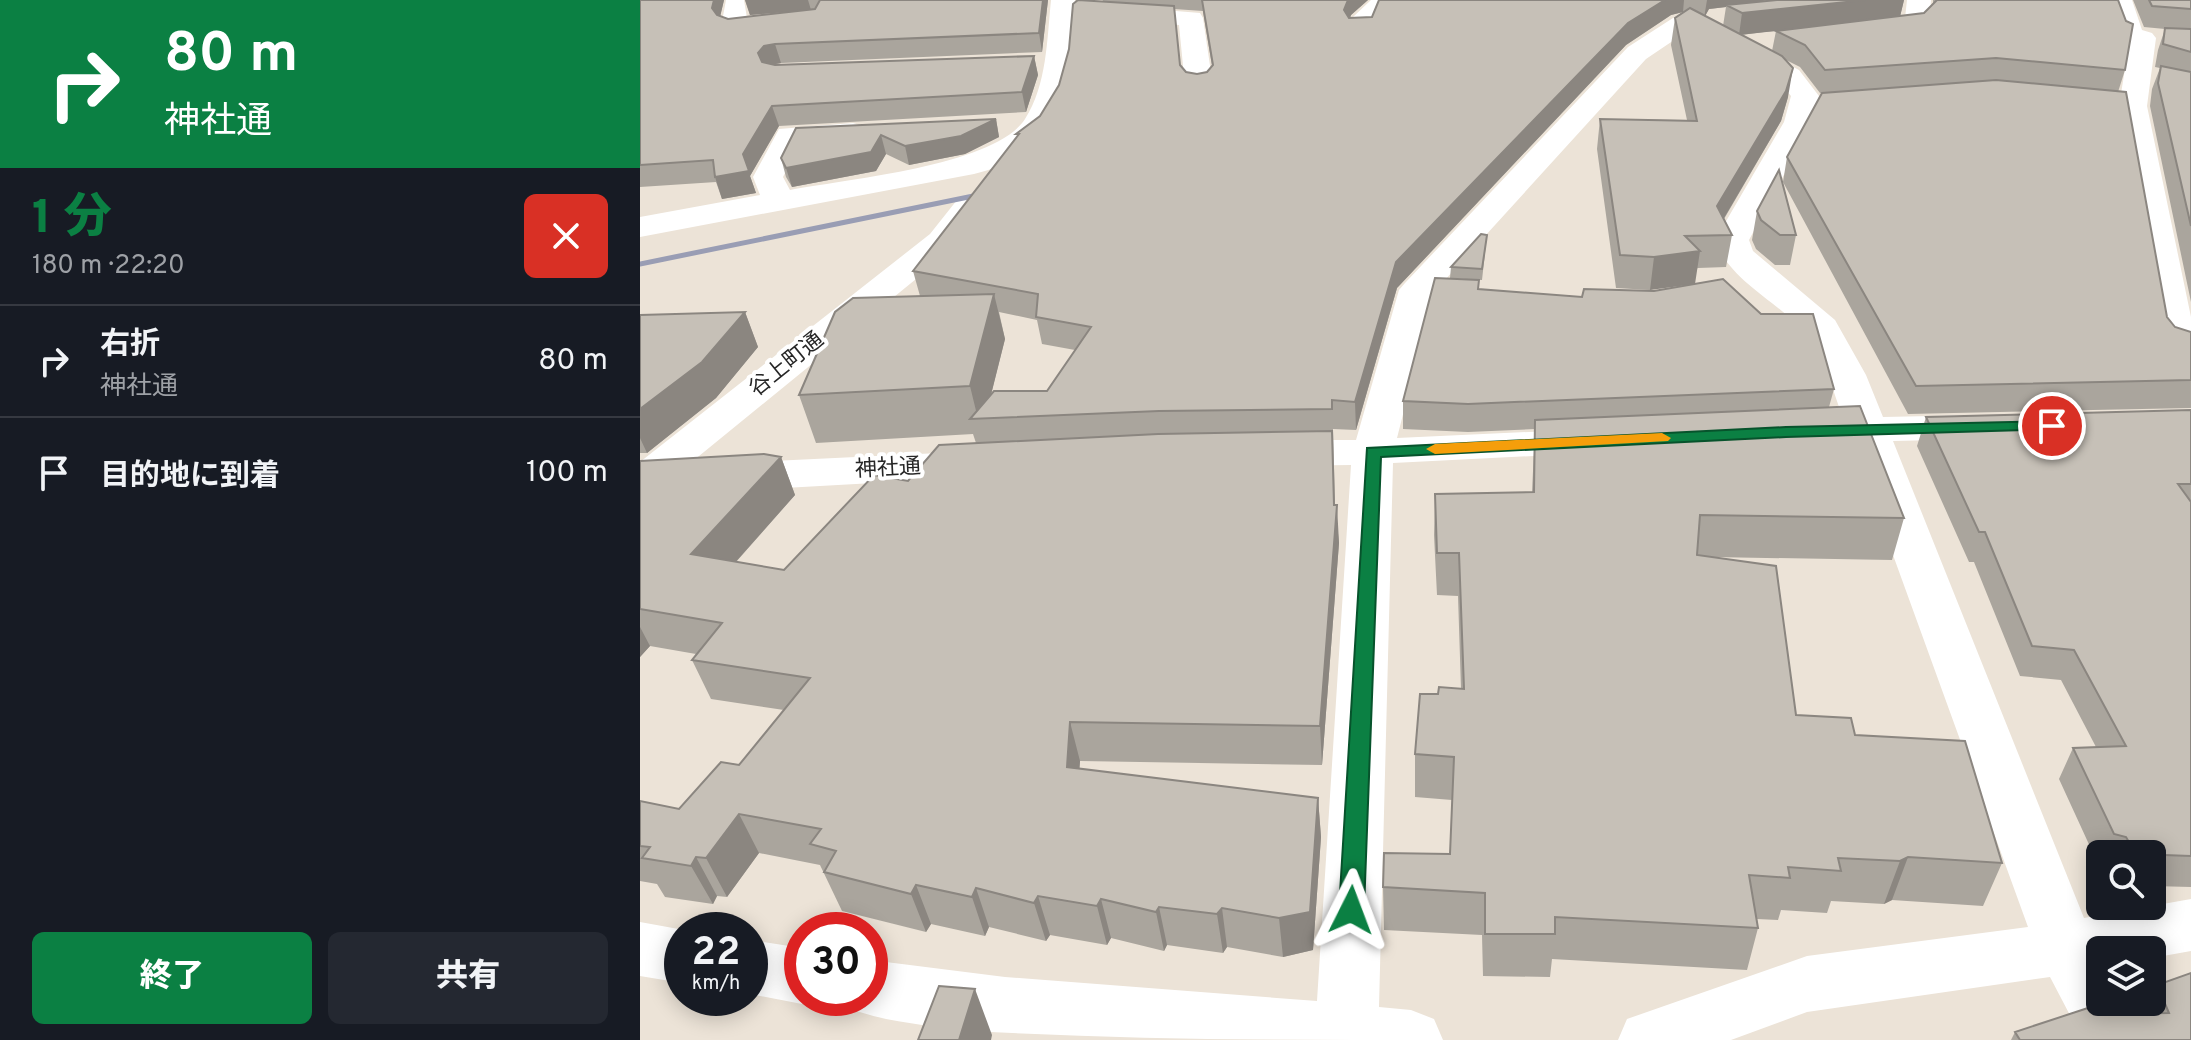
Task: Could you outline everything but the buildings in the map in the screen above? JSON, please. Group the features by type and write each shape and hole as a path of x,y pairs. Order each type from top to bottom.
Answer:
{"street":[{"path":"773,0 733,2 734,27 811,20"},
{"path":"1361,33 1365,17 1386,0"},
{"path":"1838,36 1909,27 1917,21 1919,0"},
{"path":"640,227 779,201 971,183 1023,140 1042,115 1057,63 1062,4 1191,18 1199,86"},
{"path":"2113,4 2131,37 2175,41"},
{"path":"1346,1036 1373,452 1417,290 1637,53 1682,23 1778,42"},
{"path":"1732,31 1789,76 1805,96 1818,105 1798,122 1732,240 1738,256 1822,328 1847,375 2066,948 2116,1040"},
{"path":"2143,38 2152,77 2133,106 2178,344 2191,350"},
{"path":"1027,64 1057,63"},
{"path":"2101,102 2133,106"},
{"path":"989,126 1036,123"},
{"path":"779,201 768,177 789,135 881,131"},
{"name":"谷上町通","path":"641,482 942,241 971,183"},
{"path":"1720,291 1766,280"},
{"path":"1417,290 1464,293"},
{"path":"1799,431 2022,426"},
{"path":"1238,454 1373,452 1627,440"},
{"name":"神社通","path":"641,482 1021,462"},
{"path":"1650,1040 1807,984 2066,948 2191,925"},
{"path":"640,949 664,953"},
{"path":"888,991 956,1002 1411,1040"}],"railway":[{"path":"640,264 993,192"}],"slow traffic":[{"path":"1435,449 1662,438"}],"route":[{"path":"1351,910 1373,452 1786,432 2052,426"}]}
